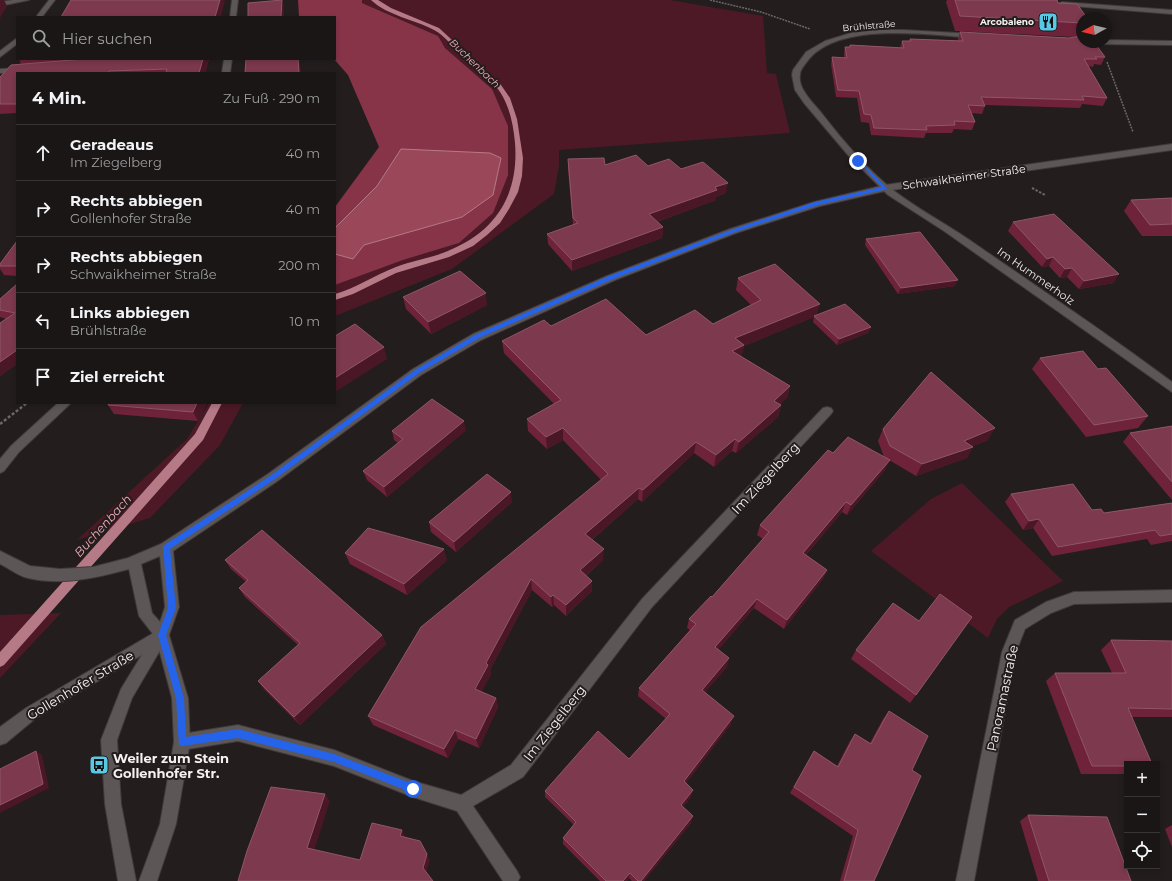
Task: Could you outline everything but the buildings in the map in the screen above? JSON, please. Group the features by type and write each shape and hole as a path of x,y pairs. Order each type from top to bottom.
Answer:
{"street":[{"path":"0,4 26,0"},
{"path":"40,16 52,0"},
{"path":"233,16 235,0"},
{"path":"1058,3 1172,12"},
{"name":"Brühlstraße","path":"885,188 829,128 799,90 796,80 796,71 804,58 817,47 832,40 870,34 897,32 984,37"},
{"path":"0,55 16,41"},
{"path":"1112,42 1172,43"},
{"path":"226,72 228,60"},
{"path":"0,72 31,69"},
{"name":"Schwaikheimer Straße","path":"0,557 28,572 60,575 93,573 132,562 166,548 272,478 417,372 477,337 611,278 733,231 817,204 885,188 1172,147"},
{"name":"Im Hummerholz","path":"885,188 952,232 1172,388"},
{"path":"0,468 15,449 64,404"},
{"name":"Im Ziegelberg","path":"462,804 517,771 647,603 827,411"},
{"path":"127,881 126,868 113,804 109,740 126,694 162,635 172,608 166,548"},
{"path":"132,562 146,616 162,635 180,698 182,742 168,824 148,881"},
{"name":"Panoramastraße","path":"965,881 1009,652 1020,625 1046,608 1074,598 1172,596"},
{"name":"Gollenhofer Straße","path":"0,737 31,713 162,635"},
{"path":"182,742 238,733 334,758 413,789 462,804 512,877"}],"path":[{"path":"710,0 793,22 832,40"},
{"path":"1109,68 1140,152"},
{"path":"0,424 26,404"}],"shaded area":[{"path":"298,0 362,0 362,3 438,36 445,48 492,89 508,126 508,175 493,213 459,243 403,260 336,285 336,254 353,259 363,245 462,217 401,149 377,186 336,227 336,206 379,147 348,75 335,60 336,16 299,16"},
{"path":"362,0 670,0 763,16 767,73 776,74 790,133 559,150 559,166 554,194 452,269 336,316 336,285 403,260 459,243 493,213 492,89 445,48 438,36 362,3"},
{"path":"401,149 490,153 501,158 493,195 462,217 364,245 353,259 336,254 336,227 377,186"},
{"path":"208,404 242,404 220,445 150,518 77,540 187,439"},
{"path":"962,483 1063,581 1009,607 997,619 988,638 871,551 931,499"},
{"path":"61,613 0,678 0,615"}],"waterway":[{"name":"Buchenbach","path":"336,297 357,289 393,271 446,255 470,244 485,234 497,222 507,208 514,192 518,176 520,158 514,119 507,98 499,86 491,77 472,62 437,29 389,9 374,0"},
{"name":"Buchenbach","path":"0,661 199,437 216,404"}],"place":[{"name":"Arcobaleno","path":"1048,22"},
{"name":"Weiler zum Stein Gollenhofer Str.","path":"99,765"}],"route":[{"path":"413,789 334,758 238,733 182,742 180,698 162,635 172,608 166,548 272,478 417,372 477,337 611,278 733,231 817,204 885,188 858,161"}]}
